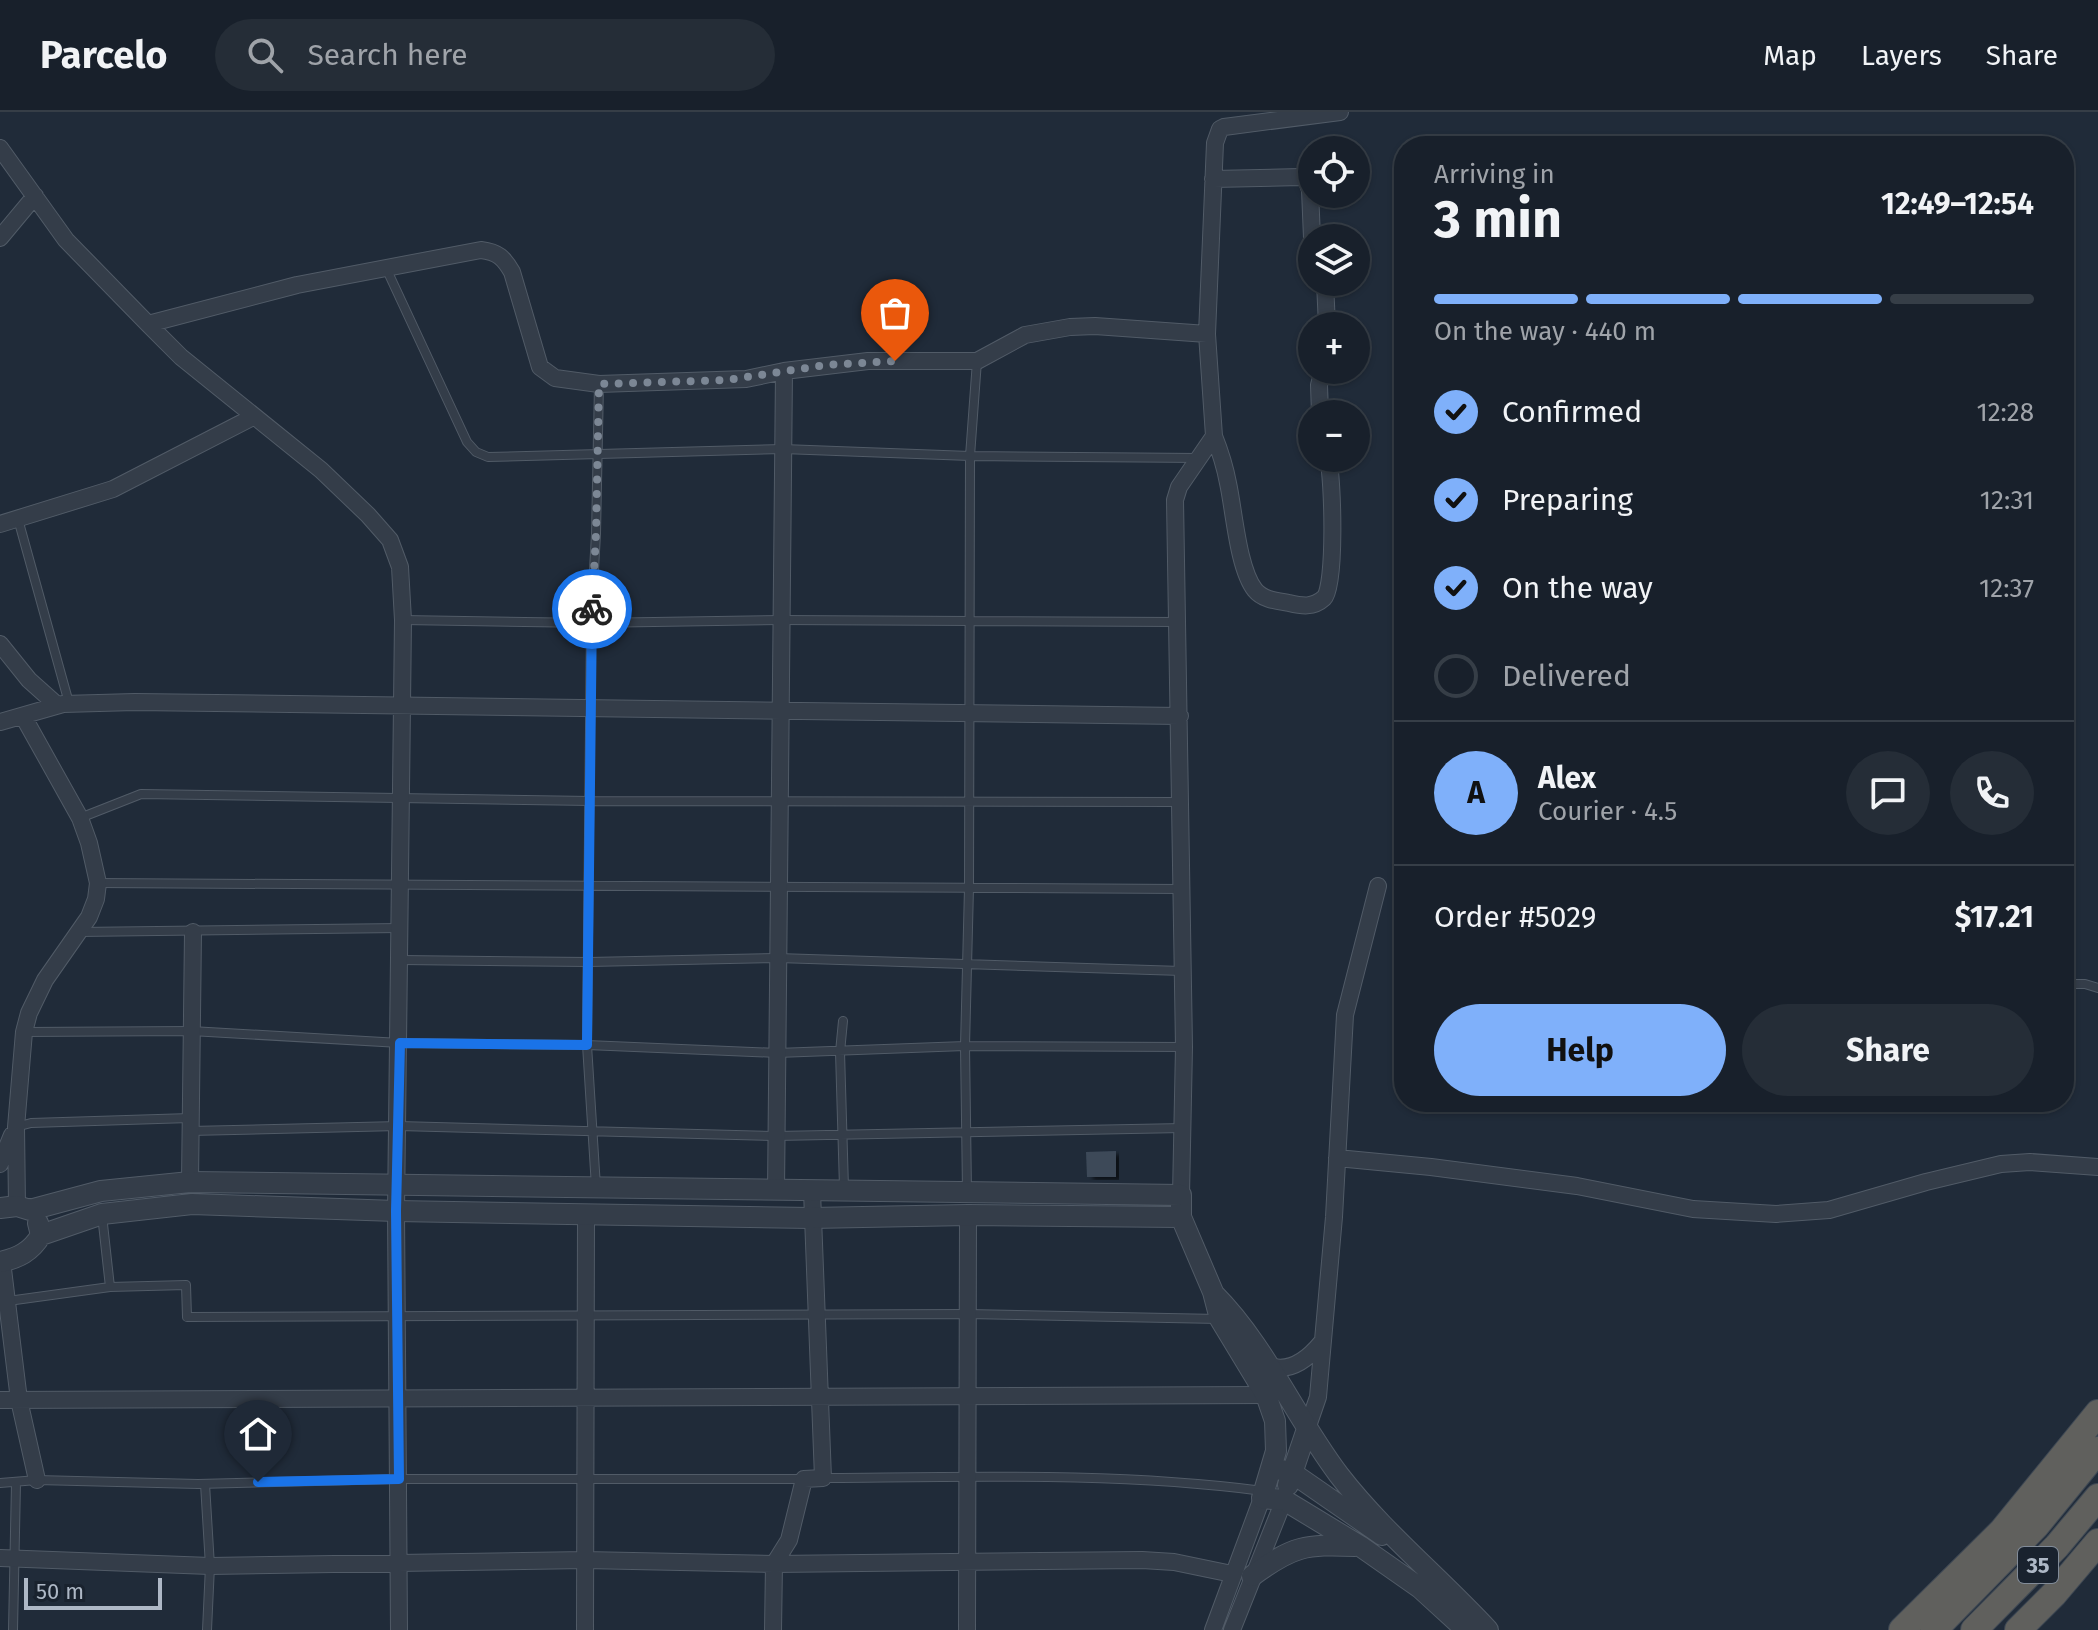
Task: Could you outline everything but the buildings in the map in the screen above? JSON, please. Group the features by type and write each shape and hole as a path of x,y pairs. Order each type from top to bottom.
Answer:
{"highway":[{"path":"1902,1630 2002,1531 2098,1413"},
{"name":"35","path":"1934,1630 2036,1526 2098,1450"},
{"name":"35","path":"1974,1630 2057,1546 2098,1497"},
{"path":"2018,1630 2054,1594 2098,1542"}],"street":[{"path":"1329,472 1333,525 1328,593 1320,601 1306,606 1272,600 1257,592 1251,582 1240,550 1223,460 1214,436 1207,334 1215,143 1220,129 1224,127 1340,112"},
{"path":"0,148 66,240 181,357 346,493 390,540 400,567 403,620 402,883 396,1211 399,1630"},
{"path":"1213,179 1306,179 1310,190 1311,224"},
{"path":"0,238 7,218 35,196"},
{"path":"148,324 297,285 467,251 494,251 505,260 512,272 540,367 555,378 599,384 727,380 868,361 977,361 1025,335 1070,327 1207,334"},
{"path":"776,1191 784,371"},
{"path":"0,524 113,489 253,417"},
{"path":"1213,1630 1284,1500 1276,1428 1266,1395 1220,1319 1213,1292 1181,1217 1184,1047 1175,500 1179,487 1214,436"},
{"path":"0,644 29,680 63,705"},
{"path":"0,722 63,705 135,702 1180,716"},
{"path":"15,1208 16,1127 24,1032 29,1013 45,980 79,932 96,899 98,883 80,818 23,716"},
{"path":"1232,1630 1242,1575 1263,1494 1307,1429 1318,1397 1345,1015 1378,886"},
{"path":"190,1182 193,932"},
{"path":"0,1164 16,1127"},
{"path":"1337,1158 1577,1186 1693,1209 1776,1214 1829,1210 2001,1164 2030,1162 2098,1167"},
{"path":"15,1208 101,1191 190,1182 1181,1195"},
{"path":"773,1630 774,1564 789,1540 804,1479 823,1478 812,1191"},
{"path":"37,1480 19,1400 1,1262 28,1251 41,1235 102,1214 192,1204 811,1218 968,1215 1181,1217"},
{"path":"15,1208 35,1215 41,1235"},
{"path":"585,1630 586,1215"},
{"path":"967,1630 968,1215"},
{"path":"1213,1292 1235,1314 1307,1429 1346,1484 1405,1550 1488,1630"},
{"path":"1267,1365 1280,1369 1291,1367 1308,1357 1321,1343"},
{"path":"0,1400 1266,1395"},
{"path":"1282,1470 1405,1550"},
{"path":"1263,1494 1284,1500 1360,1546 1413,1582 1466,1630"},
{"path":"7,1558 210,1566 585,1560 774,1564 967,1560 1158,1561 1242,1575 1304,1546 1360,1546"}],"lane":[{"path":"385,267 467,442 476,452 488,457 783,449 970,456 1200,458"},
{"path":"967,1194 965,1046 969,888 970,456 977,361"},
{"path":"596,1188 587,1045 591,623 599,384"},
{"path":"18,519 63,705"},
{"path":"403,620 591,623 781,620 1178,622"},
{"path":"80,818 141,794 590,801 1180,802"},
{"path":"98,883 1182,889"},
{"path":"79,932 401,928"},
{"path":"401,960 589,962 778,958 1183,971"},
{"path":"2074,984 2098,988"},
{"path":"843,1021 840,1052 844,1192"},
{"path":"24,1032 191,1031 400,1043 587,1045 777,1053 965,1046 1184,1047"},
{"path":"16,1127 31,1123 399,1126 776,1136 1183,1128"},
{"path":"102,1214 110,1287"},
{"path":"8,1301 110,1287 186,1285 187,1317 968,1314 1220,1319"},
{"path":"823,1478 1181,1481 1263,1494"},
{"path":"0,1483 37,1480 205,1484 399,1479 804,1479"},
{"path":"13,1630 7,1558 16,1483"},
{"path":"205,1484 210,1566 207,1630"}],"way so far":[{"path":"592,609 599,384 746,379 826,365 895,361"}],"route":[{"path":"258,1482 399,1479 396,1211 400,1043 587,1045 592,609"}]}
